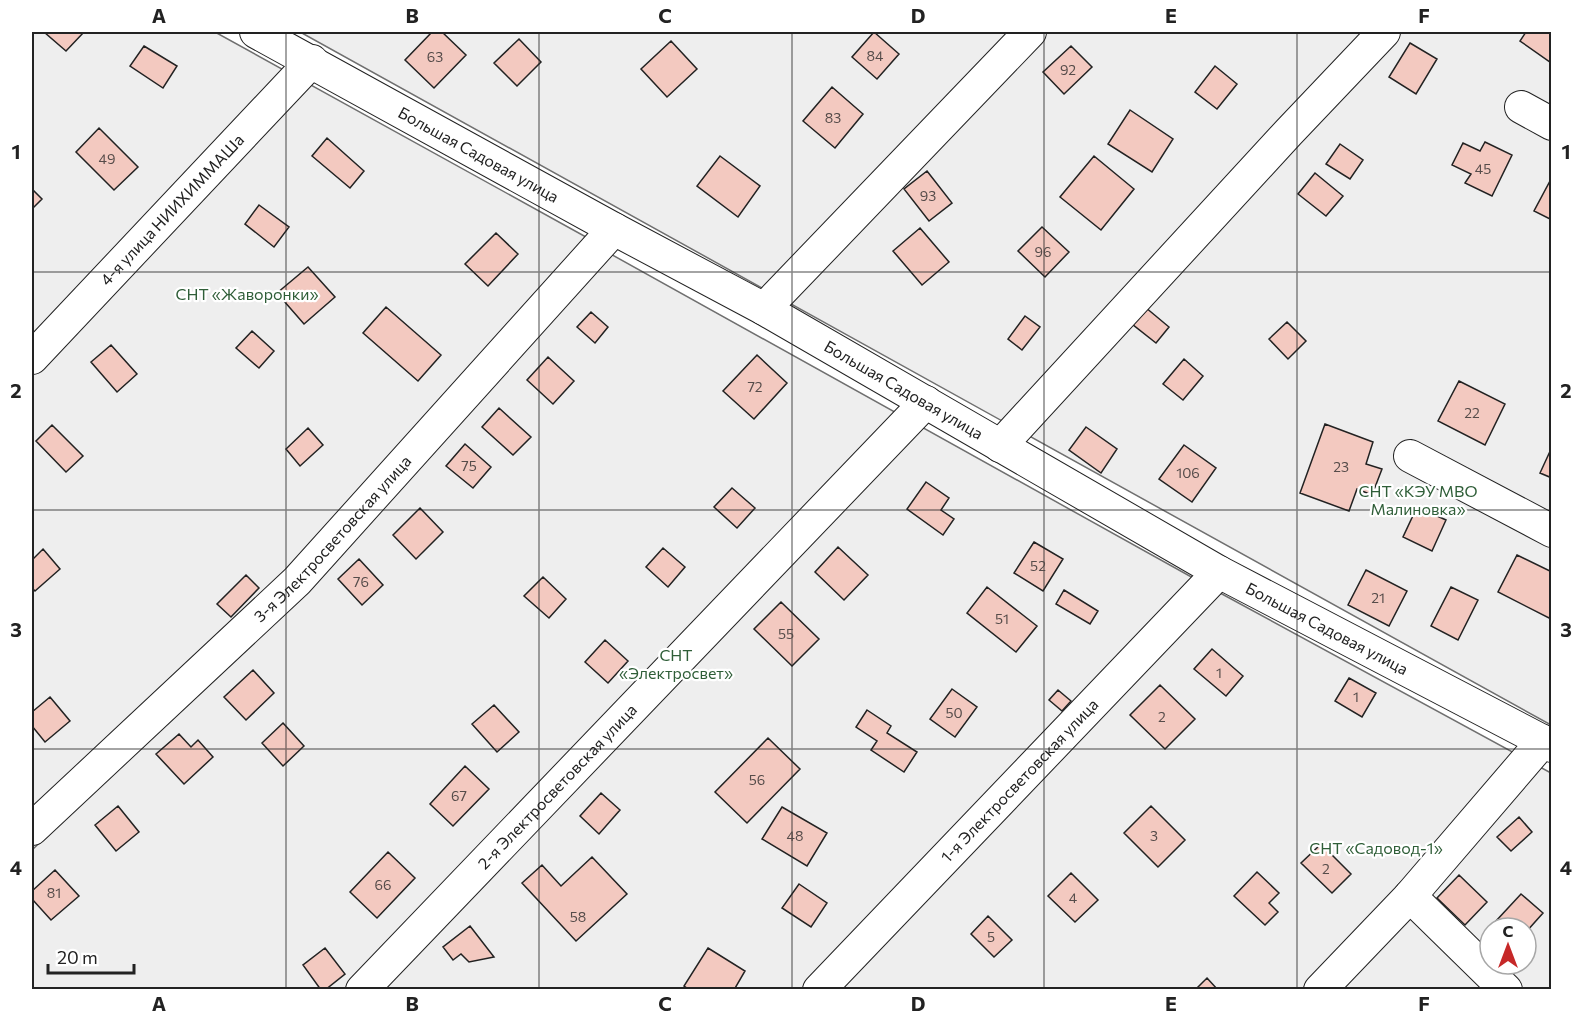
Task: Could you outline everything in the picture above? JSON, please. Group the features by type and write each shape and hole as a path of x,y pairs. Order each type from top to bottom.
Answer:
{"street":[{"name":"Большая Садовая улица","path":"256,32 614,229 765,309 1219,572 1547,744"},
{"path":"765,309 1030,32"},
{"path":"1000,446 1280,141 1384,32"},
{"name":"4-я улица НИИХИММАШа","path":"32,358 312,61"},
{"path":"1521,107 1551,124"},
{"name":"3-я Электросветовская улица","path":"32,829 297,581 614,229"},
{"name":"2-я Электросветовская улица","path":"362,990 926,402"},
{"path":"1410,456 1551,531"},
{"name":"1-я Электросветовская улица","path":"819,990 1219,572"},
{"path":"1320,990 1410,896 1547,744"},
{"path":"1410,896 1506,990"}],"green space":[{"name":"СНТ «Жаворонки»","path":"32,32 215,32 586,237 286,572 32,815"},
{"name":"СНТ «КЭУ МВО Малиновка»","path":"300,32 1551,32 1551,725"},
{"name":"СНТ «Электросвет»","path":"607,252 1222,594 1551,773 1551,989 32,990 32,850 305,589"}],"building":[{"path":"44,32 84,32 66,51"},
{"path":"432,32 442,32 466,55 434,88 405,60"},
{"path":"874,32 899,54 877,79 852,57"},
{"path":"1526,32 1552,32 1550,62 1520,41"},
{"path":"519,39 541,62 517,86 494,63"},
{"path":"671,41 697,69 667,97 641,69"},
{"path":"1410,43 1437,59 1416,94 1389,77"},
{"path":"144,46 177,66 163,88 130,66"},
{"path":"1071,46 1092,67 1064,94 1043,72"},
{"path":"1215,66 1237,84 1217,109 1195,92"},
{"path":"832,87 863,114 835,148 803,121"},
{"path":"1130,110 1173,139 1152,172 1108,144"},
{"path":"99,128 138,167 114,190 76,152"},
{"path":"327,138 364,171 350,188 312,156"},
{"path":"1485,142 1512,155 1492,196 1465,183 1471,174 1452,165 1463,143 1480,151"},
{"path":"1340,144 1363,160 1350,179 1326,164"},
{"path":"720,156 760,186 738,217 697,186"},
{"path":"1094,156 1134,189 1101,230 1060,197"},
{"path":"927,171 952,203 929,221 904,189"},
{"path":"1315,173 1343,196 1326,216 1298,194"},
{"path":"1550,181 1552,182 1552,220 1534,211"},
{"path":"32,189 42,199 32,209"},
{"path":"259,205 289,227 274,247 245,224"},
{"path":"1042,227 1069,252 1045,277 1018,251"},
{"path":"920,228 949,262 922,285 893,251"},
{"path":"496,233 518,254 488,286 465,264"},
{"path":"308,267 335,297 304,324 277,293"},
{"path":"386,307 441,355 418,381 363,333"},
{"path":"1145,307 1169,327 1156,343 1132,324"},
{"path":"591,312 608,327 595,343 577,327"},
{"path":"1025,316 1040,327 1022,350 1008,339"},
{"path":"1287,322 1306,341 1288,359 1269,339"},
{"path":"252,331 274,351 259,368 236,348"},
{"path":"111,345 137,374 117,392 91,362"},
{"path":"757,355 787,383 754,419 723,391"},
{"path":"548,357 574,381 553,404 527,380"},
{"path":"1184,359 1203,376 1183,400 1163,384"},
{"path":"1459,381 1505,404 1485,445 1438,421"},
{"path":"499,408 531,437 513,455 482,427"},
{"path":"1325,424 1373,442 1366,464 1382,469 1372,495 1357,489 1349,511 1300,493"},
{"path":"52,425 83,456 66,472 36,441"},
{"path":"1086,427 1117,449 1101,473 1069,450"},
{"path":"308,428 323,445 300,466 286,449"},
{"path":"465,444 491,467 473,488 446,466"},
{"path":"1184,445 1216,468 1192,502 1159,479"},
{"path":"1552,447 1552,478 1540,473"},
{"path":"926,482 949,498 941,510 954,519 943,535 907,509"},
{"path":"732,488 755,508 737,528 714,507"},
{"path":"1417,507 1446,520 1432,551 1403,537"},
{"path":"420,508 443,532 416,559 393,535"},
{"path":"1034,542 1063,559 1043,591 1014,573"},
{"path":"838,547 868,575 844,600 815,572"},
{"path":"663,548 685,567 668,587 646,567"},
{"path":"43,549 60,569 35,591 32,588 32,560"},
{"path":"1517,555 1552,572 1552,612 1549,618 1498,592"},
{"path":"359,559 383,585 362,605 338,579"},
{"path":"1366,570 1407,591 1389,626 1348,605"},
{"path":"246,575 259,588 231,617 217,604"},
{"path":"543,577 566,599 549,618 524,596"},
{"path":"987,587 1037,626 1016,652 967,613"},
{"path":"1451,587 1478,600 1458,640 1431,626"},
{"path":"1064,590 1098,611 1090,624 1056,604"},
{"path":"781,602 819,639 792,666 754,629"},
{"path":"605,640 628,661 608,683 585,662"},
{"path":"1212,649 1243,676 1226,696 1194,669"},
{"path":"253,670 274,693 246,720 224,697"},
{"path":"1349,678 1376,693 1362,717 1335,701"},
{"path":"1160,685 1195,719 1165,749 1130,715"},
{"path":"952,689 977,707 955,737 930,719"},
{"path":"1058,690 1071,701 1062,711 1049,700"},
{"path":"50,697 70,721 45,742 32,726 32,712"},
{"path":"494,705 519,732 497,752 472,724"},
{"path":"867,710 891,726 887,733 917,752 904,772 871,750 877,741 856,727"},
{"path":"283,723 304,746 283,766 262,743"},
{"path":"179,734 191,747 198,740 213,757 184,784 156,754"},
{"path":"768,738 800,769 747,823 715,792"},
{"path":"465,766 489,789 453,826 430,804"},
{"path":"601,793 620,810 599,834 580,816"},
{"path":"118,806 139,832 116,851 95,825"},
{"path":"1151,806 1185,840 1158,867 1124,833"},
{"path":"782,807 827,833 807,866 762,839"},
{"path":"1519,817 1532,832 1511,851 1497,837"},
{"path":"1321,844 1351,874 1332,893 1301,863"},
{"path":"388,852 415,878 377,918 350,892"},
{"path":"592,857 627,894 576,941 522,883 542,865 561,886"},
{"path":"55,870 79,896 51,920 32,899 32,891"},
{"path":"1257,872 1279,893 1269,903 1278,912 1265,925 1234,896"},
{"path":"1071,873 1098,900 1075,922 1048,896"},
{"path":"1459,875 1487,902 1465,925 1437,898"},
{"path":"799,884 827,903 811,927 782,908"},
{"path":"1521,894 1543,913 1538,919 1538,916 1501,916"},
{"path":"988,916 1012,940 994,957 971,934"},
{"path":"470,926 494,957 469,962 461,954 453,960 443,947"},
{"path":"325,948 345,974 325,990 321,990 303,965"},
{"path":"708,948 745,971 734,990 690,990 684,986"},
{"path":"1207,978 1218,990 1195,990"}],"park label":[{"name":"СНТ «Садовод-1»","path":"1376,848"}]}
